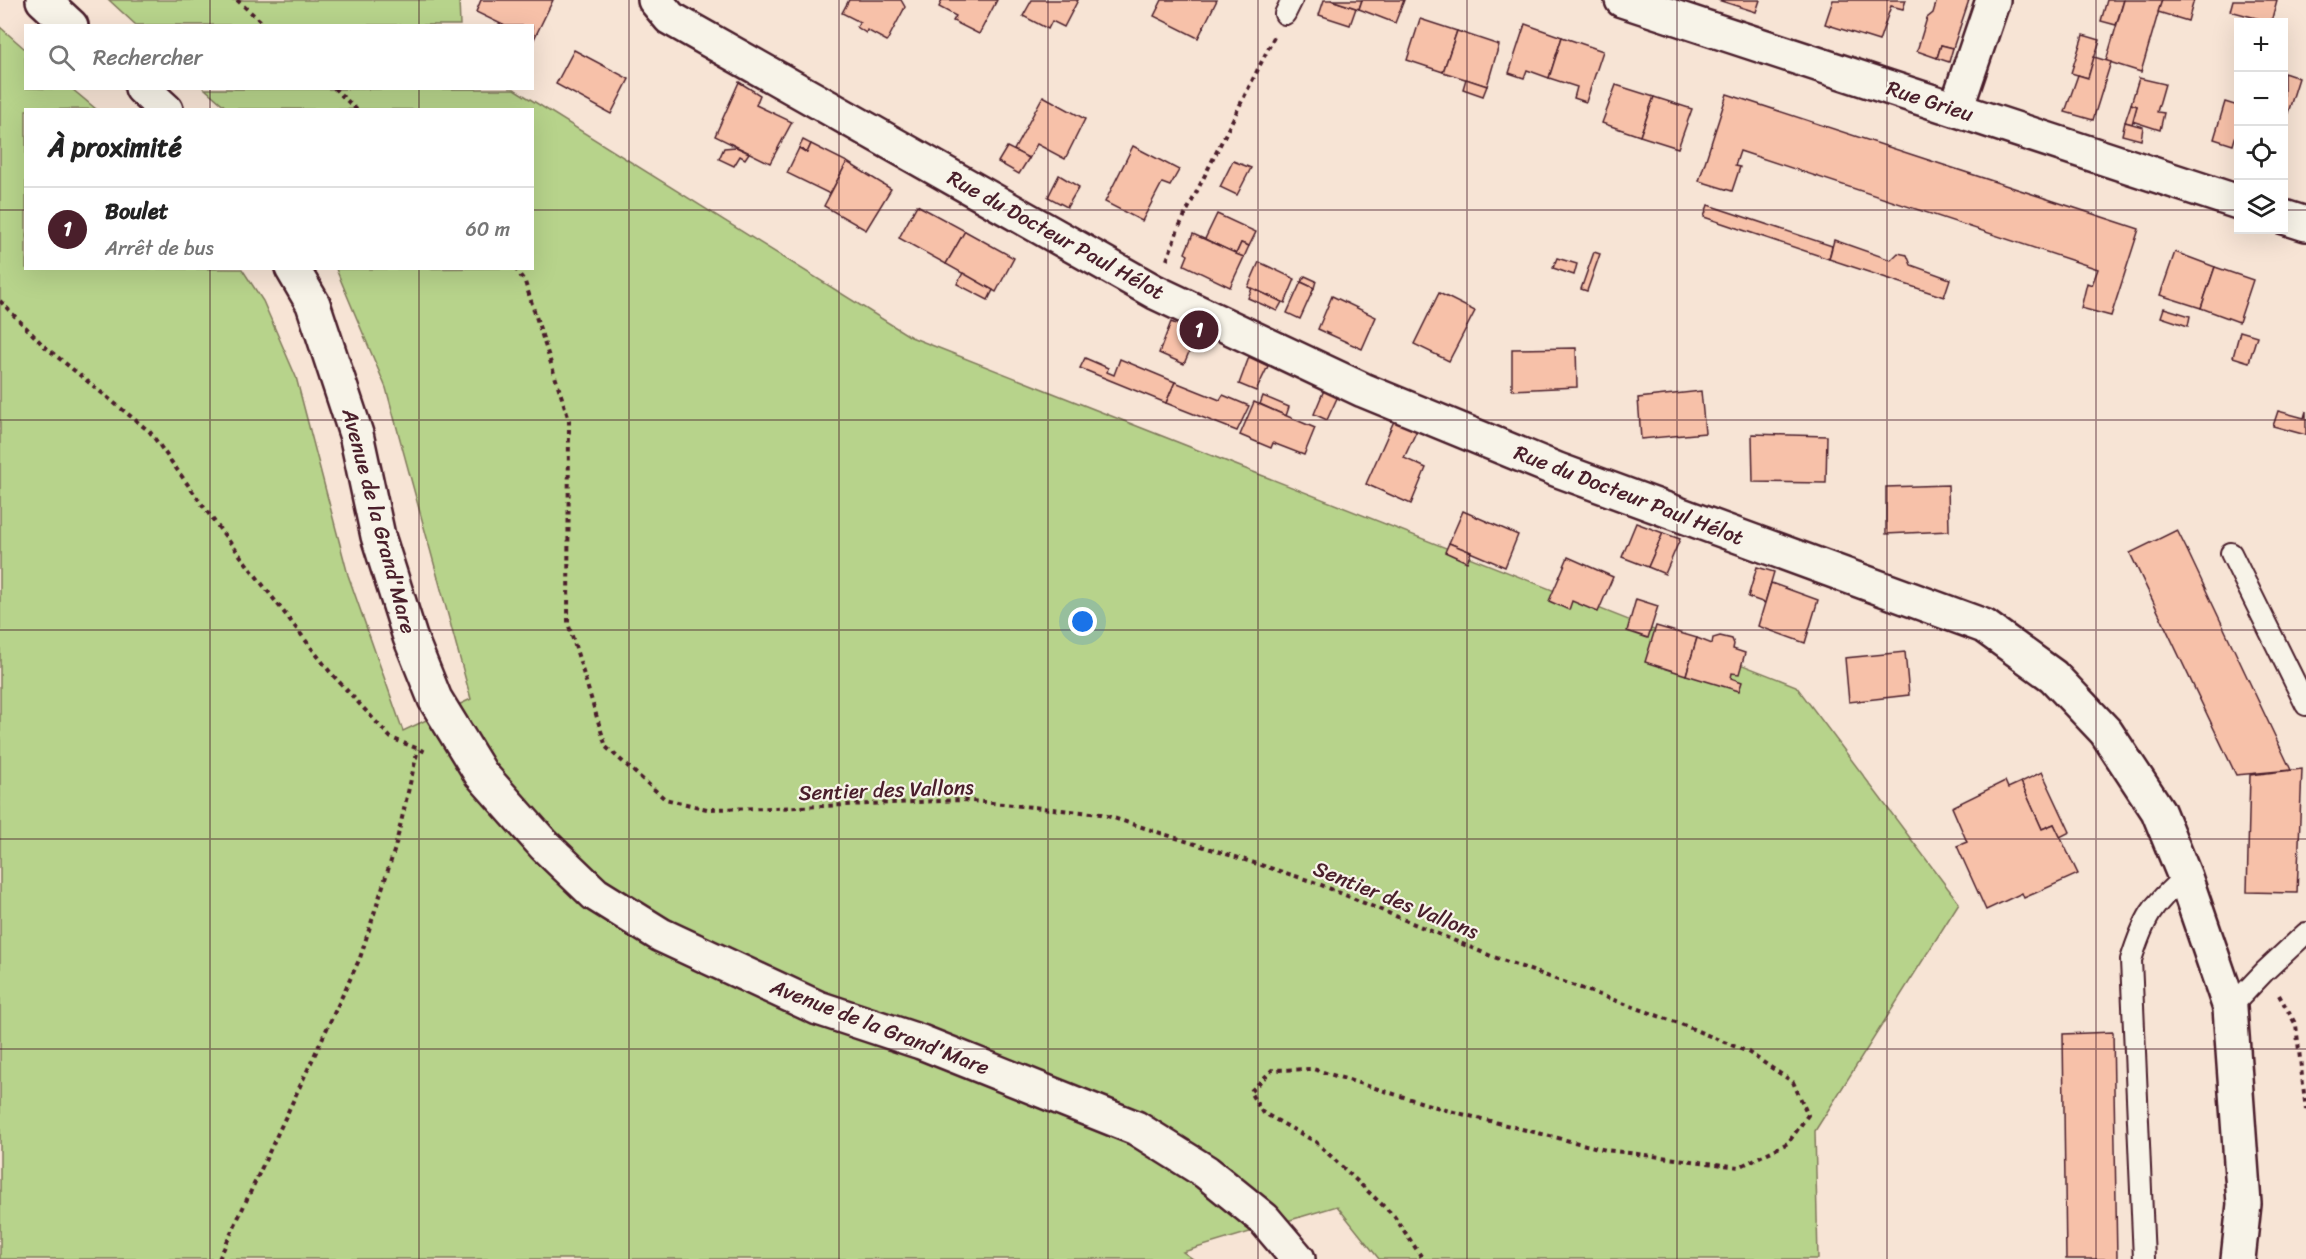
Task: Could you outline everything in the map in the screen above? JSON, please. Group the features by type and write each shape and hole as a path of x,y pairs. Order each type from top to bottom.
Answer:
{"street":[{"path":"43,0 69,24"},
{"name":"Rue du Docteur Paul Hélot","path":"655,0 670,18 1155,291 1363,390 1558,470 1984,626 2053,676 2106,732 2158,811 2186,877 2230,1008 2244,1204 2238,1259"},
{"name":"Rue Grieu","path":"1622,0 1665,7 1956,110 2234,201"},
{"path":"1956,110 1993,0"},
{"path":"144,90 164,108"},
{"path":"2288,219 2306,224"},
{"name":"Avenue de la Grand'Mare","path":"293,270 317,314 357,434 382,547 410,637 435,699 481,774 544,845 595,894 661,935 818,1008 921,1041 1136,1128 1206,1172 1264,1219 1298,1259"}],"lane":[{"path":"2231,553 2306,705"},
{"path":"2144,1259 2131,960 2141,928 2161,897 2186,877"},
{"path":"2230,1008 2306,933"}],"path":[{"path":"237,0 264,24"},
{"path":"1155,291 1178,229 1289,7"},
{"path":"336,90 355,108"},
{"name":"Sentier des Vallons","path":"516,270 525,282 569,420 568,623 606,747 665,799 707,809 963,800 1101,813 1314,882 1491,956 1681,1024 1748,1052 1793,1082 1808,1114 1788,1143 1739,1167 1606,1150 1446,1110 1312,1069 1272,1070 1250,1092 1262,1112 1316,1142 1394,1216 1423,1259"},
{"path":"0,301 44,346 150,432 219,528 330,672 391,738 429,753"},
{"path":"219,1259 360,958 395,848 418,749"},
{"path":"2265,971 2296,1025 2306,1110"}],"green space":[{"path":"109,0 459,0 460,24 135,24"},
{"path":"0,27 24,48 24,90 73,90 95,108 24,108 24,270 243,270 263,301 296,377 348,575 403,731 471,699 386,388 336,270 534,270 534,108 227,108 206,90 516,90 911,337 1796,686 1959,903 1815,1131 1818,1259 1379,1259 1337,1206 1183,1252 1193,1259 0,1259"}],"building":[{"path":"481,0 553,0 534,39 534,24 501,24 476,12"},
{"path":"849,0 901,0 905,7 887,41 867,30 866,33 857,27 860,22 842,13"},
{"path":"942,0 997,0 979,34 953,21 956,16 939,7"},
{"path":"1032,0 1078,0 1064,27 1052,21 1048,29 1023,16"},
{"path":"1162,0 1217,0 1198,38 1154,16"},
{"path":"1324,0 1356,8 1350,25 1319,15"},
{"path":"1331,0 1362,0 1359,9"},
{"path":"1362,0 1404,0 1395,23 1359,9"},
{"path":"1718,0 1760,0 1756,12"},
{"path":"1833,0 1906,0 1903,9 1891,6 1879,41 1825,24"},
{"path":"1937,0 1969,0 1953,48 1941,45 1937,58 1917,51 1927,18 1933,13"},
{"path":"2107,0 2124,0 2116,25 2101,21"},
{"path":"2124,0 2162,0 2141,72 2106,61"},
{"path":"2162,0 2194,0 2188,21 2158,12"},
{"path":"2233,0 2277,0 2272,18 2256,18 2230,11"},
{"path":"1420,19 1457,31 1443,72 1407,60"},
{"path":"1525,24 1562,37 1549,78 1527,70 1524,78 1509,73"},
{"path":"1457,31 1499,45 1487,86 1443,72"},
{"path":"2083,35 2100,40 2088,78 2071,73"},
{"path":"1562,37 1603,51 1586,102 1574,98 1577,87 1549,78"},
{"path":"1941,45 1953,48 1949,62 1937,58"},
{"path":"574,50 629,79 611,114 556,84"},
{"path":"2094,57 2111,62 2093,120 2065,112 2078,75 2088,78"},
{"path":"2288,74 2299,78 2288,113"},
{"path":"2139,78 2165,84 2157,112 2164,113 2160,130 2132,121 2137,106 2131,104"},
{"path":"1466,79 1487,86 1483,96 1463,89"},
{"path":"739,82 760,95 756,105 792,122 770,163 715,136"},
{"path":"1616,85 1654,97 1640,136 1602,123"},
{"path":"1727,94 2139,229 2111,316 2081,308 2087,283 2092,285 2098,269 1740,151 1735,166 1740,167 1732,191 1699,181"},
{"path":"1043,96 1085,119 1065,159 1037,144 1029,159 1014,150"},
{"path":"1654,97 1692,109 1678,148 1640,136"},
{"path":"2225,102 2234,105 2233,145 2214,139"},
{"path":"2131,104 2137,106 2132,124 2125,122"},
{"path":"2125,122 2143,127 2141,140 2122,135"},
{"path":"803,140 811,144 807,153 799,148"},
{"path":"811,144 847,162 830,194 787,173 799,148 807,153"},
{"path":"1133,146 1179,170 1170,186 1162,183 1142,221 1105,202"},
{"path":"736,147 749,153 745,159 740,156 734,166 719,159 724,148"},
{"path":"1007,147 1029,158 1019,174 998,162"},
{"path":"1233,161 1251,168 1237,195 1220,187"},
{"path":"847,162 891,189 866,230 824,206"},
{"path":"1059,175 1079,187 1067,207 1048,197"},
{"path":"917,205 965,231 946,264 899,238"},
{"path":"1708,205 1832,246 1829,259 1704,217"},
{"path":"1217,214 1256,232 1249,246 1241,243 1236,254 1205,239"},
{"path":"965,231 1014,258 996,292 946,264"},
{"path":"1193,234 1244,257 1230,287 1184,265 1188,255 1185,253"},
{"path":"1834,240 1891,260 1898,253 1907,255 1911,265 1950,279 1944,297 1829,259"},
{"path":"1241,243 1249,246 1244,257 1236,254"},
{"path":"1594,252 1600,254 1587,291 1581,289"},
{"path":"2175,252 2215,267 2201,308 2160,295"},
{"path":"1557,258 1577,264 1574,275 1553,268"},
{"path":"1259,262 1295,279 1285,303 1248,287"},
{"path":"2215,267 2253,280 2239,322 2201,308"},
{"path":"963,273 993,290 988,300 957,284"},
{"path":"1305,276 1316,281 1314,288 1301,282"},
{"path":"1301,282 1314,288 1300,319 1287,313"},
{"path":"1252,288 1282,302 1277,311 1248,298"},
{"path":"1439,293 1475,311 1449,361 1414,344"},
{"path":"1332,296 1376,317 1362,349 1318,329"},
{"path":"2164,308 2190,316 2188,326 2161,317"},
{"path":"1171,322 1197,333 1184,364 1159,353"},
{"path":"2240,331 2257,336 2249,362 2233,357"},
{"path":"1576,348 1577,387 1512,390 1512,349"},
{"path":"1249,357 1268,366 1256,391 1239,384"},
{"path":"1085,358 1108,368 1107,372 1114,375 1120,359 1175,382 1166,403 1080,368"},
{"path":"1175,382 1220,400 1223,395 1249,406 1237,431 1166,403"},
{"path":"1324,390 1338,396 1327,420 1314,414"},
{"path":"1701,391 1705,433 1641,439 1638,398"},
{"path":"1263,396 1289,407 1286,416 1260,404"},
{"path":"1254,402 1315,428 1304,455 1273,443 1271,448 1240,435"},
{"path":"2278,411 2304,418 2306,411 2306,435 2273,426"},
{"path":"1394,421 1417,430 1404,458 1426,468 1411,504 1366,484"},
{"path":"1752,434 1827,436 1826,483 1753,482"},
{"path":"1948,485 1949,531 1886,534 1886,487"},
{"path":"1463,511 1518,535 1505,567 1449,543"},
{"path":"1636,523 1663,533 1648,567 1622,557"},
{"path":"2177,530 2291,770 2236,775 2130,553"},
{"path":"1663,533 1680,539 1665,574 1648,567"},
{"path":"1449,543 1471,552 1467,562 1445,552"},
{"path":"1568,557 1613,577 1598,612 1572,601 1569,610 1549,601"},
{"path":"1757,567 1774,572 1765,603 1748,597"},
{"path":"1771,583 1818,600 1805,643 1758,626"},
{"path":"1636,599 1658,606 1648,638 1627,631"},
{"path":"1656,626 1697,638 1686,675 1645,662"},
{"path":"1720,636 1732,639 1733,649 1745,653 1739,674 1732,673 1731,678 1742,682 1739,691 1686,675 1697,638 1712,644 1713,638"},
{"path":"1905,652 1909,695 1849,702 1845,658"},
{"path":"2302,769 2297,893 2247,892 2250,775"},
{"path":"2042,772 2070,832 2060,837 2054,824 2042,829 2021,782"},
{"path":"2005,781 2008,788 2021,782 2042,829 2054,824 2078,874 2024,898 2022,893 1986,910 1957,846 1967,842 1952,807"},
{"path":"2113,1032 2117,1259 2066,1259 2063,1034"}],"place":[{"name":"Boulet","path":"1199,330"}]}
